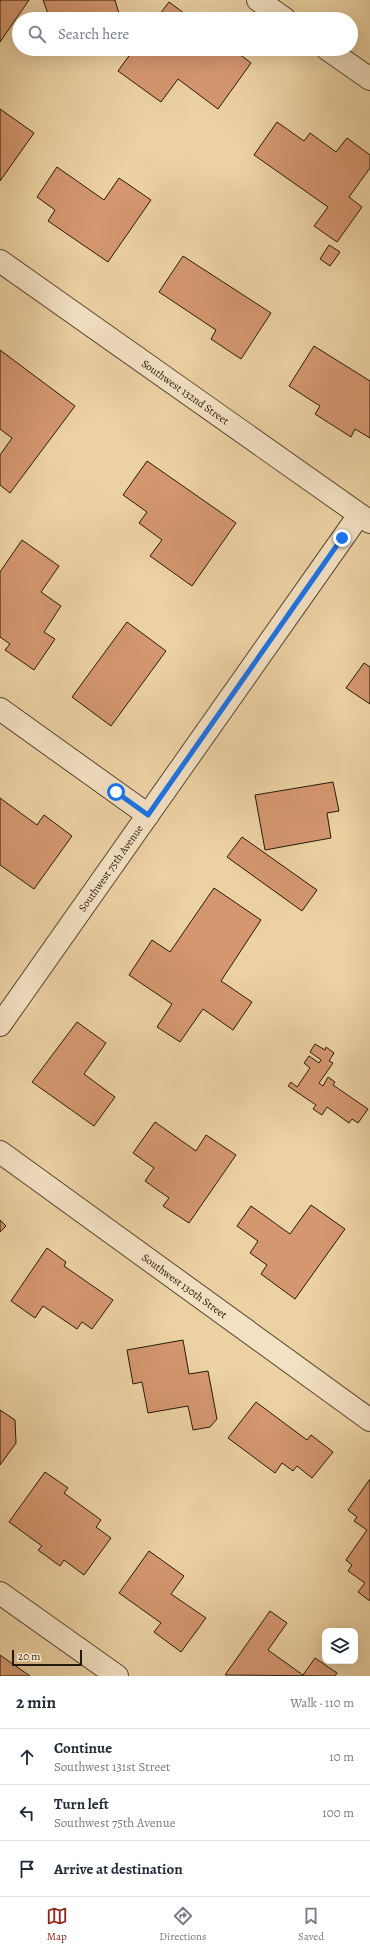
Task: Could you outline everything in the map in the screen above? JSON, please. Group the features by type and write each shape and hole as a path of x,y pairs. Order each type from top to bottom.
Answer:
{"street":[{"path":"258,0 275,12"},
{"path":"337,56 370,79"},
{"name":"Southwest 132nd Street","path":"0,261 365,518"},
{"name":"Southwest 75th Avenue","path":"0,1025 148,815 365,518"},
{"path":"0,709 148,815"},
{"name":"Southwest 130th Street","path":"0,1152 370,1420"},
{"path":"0,1594 117,1676"}],"building":[{"path":"0,0 29,0 21,12 12,12 12,25 0,42"},
{"path":"43,0 115,0 119,12 47,12"},
{"path":"169,2 183,12 161,12"},
{"path":"129,56 242,56 251,63 218,109 178,79 161,102 118,71"},
{"path":"0,109 34,133 0,181"},
{"path":"277,122 304,141 310,133 336,152 347,138 370,155 370,168 349,197 362,207 337,242 314,226 328,207 254,155"},
{"path":"57,167 104,200 119,178 151,200 108,262 48,221 55,210 37,197"},
{"path":"329,245 340,252 330,266 320,259"},
{"path":"183,256 271,313 241,359 211,339 216,330 159,292"},
{"path":"314,346 370,381 370,438 355,429 351,437 315,414 320,406 289,386"},
{"path":"0,350 75,406 10,493 0,485 0,455 12,438 0,429"},
{"path":"147,461 236,523 192,586 150,556 162,540 139,523 147,512 123,495"},
{"path":"22,540 59,566 41,592 61,606 44,632 55,639 34,670 5,650 10,644 0,637 0,572"},
{"path":"127,622 166,651 111,726 72,697"},
{"path":"364,663 370,667 370,704 346,688"},
{"path":"333,782 339,811 327,813 331,838 265,850 255,795"},
{"path":"0,798 37,825 44,815 72,836 34,889 0,865"},
{"path":"242,837 317,890 302,911 227,857"},
{"path":"214,888 261,920 221,981 252,1002 233,1030 203,1009 180,1042 157,1027 172,1004 129,975 152,940 170,952"},
{"path":"77,1022 106,1043 84,1074 115,1097 94,1126 32,1082"},
{"path":"315,1044 325,1050 326,1047 334,1053 329,1061 333,1063 319,1083 323,1086 328,1077 335,1082 333,1085 368,1109 358,1123 352,1119 349,1123 327,1107 322,1115 313,1109 316,1105 288,1086 291,1082 297,1087 310,1068 304,1063 309,1056 319,1063 321,1060 310,1052"},
{"path":"155,1122 196,1151 206,1135 236,1155 189,1223 163,1206 169,1198 145,1181 154,1168 133,1153"},
{"path":"311,1205 345,1229 295,1299 261,1274 267,1265 250,1253 258,1241 237,1226 251,1206 290,1234"},
{"path":"0,1220 6,1226 0,1232"},
{"path":"47,1248 66,1262 64,1266 113,1300 92,1329 82,1322 77,1329 43,1306 35,1318 11,1301"},
{"path":"183,1340 189,1374 208,1371 217,1419 210,1427 193,1430 188,1406 148,1413 142,1382 133,1384 127,1350"},
{"path":"256,1402 307,1440 311,1435 333,1452 312,1478 297,1466 293,1471 282,1463 275,1473 228,1438"},
{"path":"0,1410 15,1420 16,1443 0,1465"},
{"path":"45,1472 68,1488 64,1493 101,1520 96,1527 111,1538 84,1575 64,1560 60,1566 38,1550 42,1546 9,1522"},
{"path":"370,1479 370,1601 358,1592 365,1583 348,1571 352,1565 346,1560 367,1530 354,1521 357,1517 348,1510"},
{"path":"149,1551 184,1576 171,1594 206,1618 181,1652 154,1632 161,1623 119,1593"},
{"path":"270,1611 287,1623 268,1650 303,1675 315,1658 337,1673 335,1676 225,1675"},
{"path":"0,1655 30,1676 0,1676"}],"route":[{"path":"116,792 148,815 342,538"}]}
